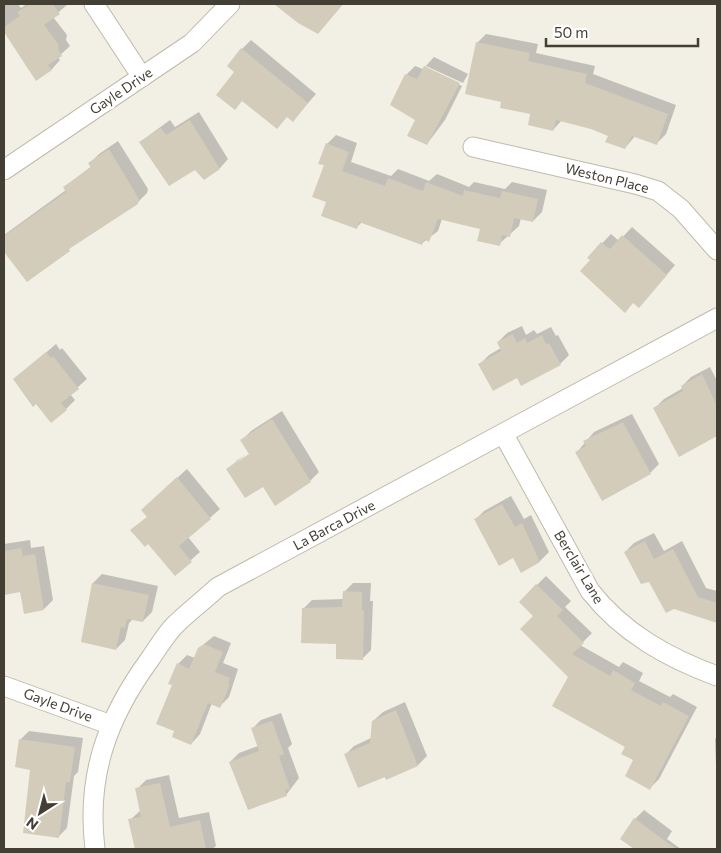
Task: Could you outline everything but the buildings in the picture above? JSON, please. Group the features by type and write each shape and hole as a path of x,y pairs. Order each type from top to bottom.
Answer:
{"street":[{"path":"94,4 142,77"},
{"name":"Gayle Drive","path":"4,170 192,43 230,4"},
{"name":"Weston Place","path":"473,147 635,184 658,192 681,209 717,250"},
{"name":"La Barca Drive","path":"95,849 92,827 96,770 111,725 128,690 174,626 218,587 504,435 717,318"},
{"name":"Berclair Lane","path":"504,435 590,591 606,612 633,634 681,663 717,676"},
{"name":"Gayle Drive","path":"4,686 111,725"}]}
